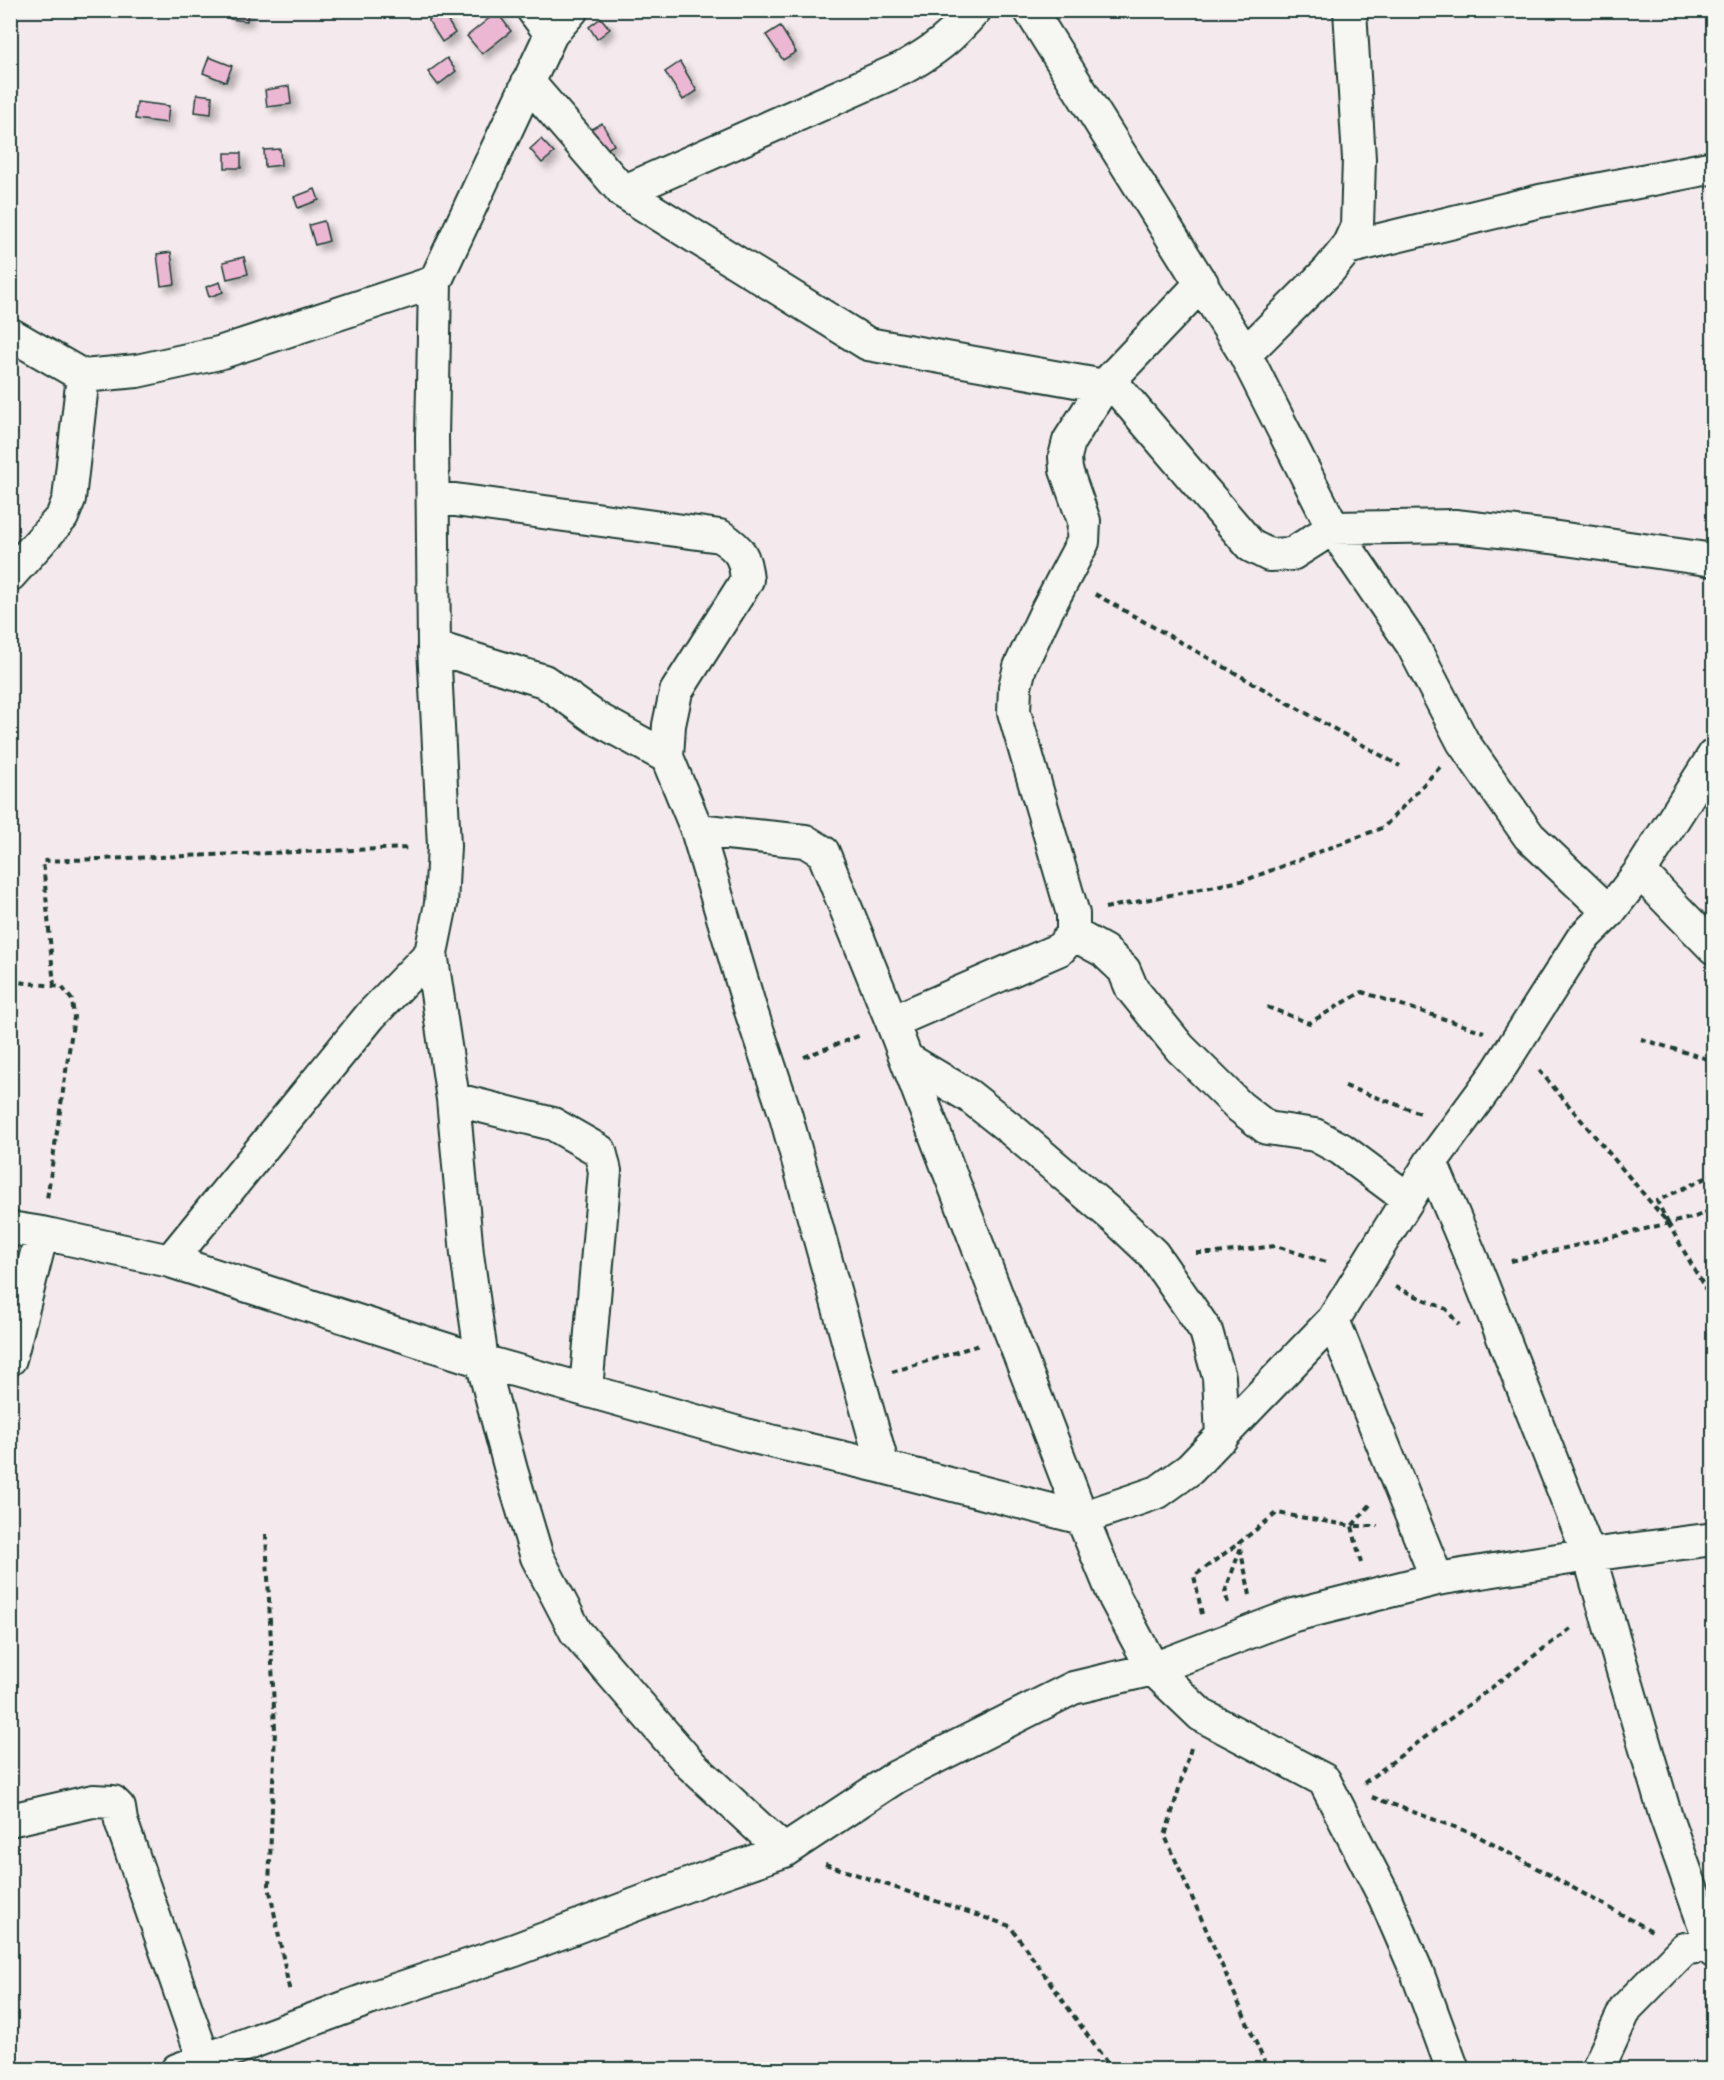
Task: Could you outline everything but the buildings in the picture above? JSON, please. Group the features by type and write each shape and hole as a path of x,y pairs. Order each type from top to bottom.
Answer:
{"street":[{"path":"572,10 542,22 528,82 435,282 434,647 444,846 441,904 431,953 453,1099 467,1254 482,1361 537,1557 576,1632 690,1765 784,1851"},
{"path":"623,192 903,68 951,37 975,10"},
{"path":"1030,10 1245,354 1333,528 1412,644 1463,742 1529,836 1609,912"},
{"path":"1245,354 1329,270 1347,248 1357,226 1359,159 1350,10"},
{"path":"528,82 623,192 868,344 1107,383 1251,546 1269,555 1292,554 1333,528 1455,526 1713,560"},
{"path":"1347,248 1549,199 1713,167"},
{"path":"10,334 83,376 137,371 219,353 435,282"},
{"path":"1202,283 1107,383 1069,441 1065,456 1066,470 1084,521 1083,542 1024,658 1015,687 1014,712 1073,924 1124,970 1132,988 1180,1048 1240,1107 1267,1128 1315,1135 1324,1139 1408,1199"},
{"path":"10,575 62,517 69,499 83,376"},
{"path":"433,497 720,536 735,546 745,561 747,580 676,692 669,725 667,757 697,830 785,1113 883,1467"},
{"path":"434,647 544,681 596,718 667,757"},
{"path":"10,1228 170,1261 482,1361 749,1436 883,1467 1082,1518 1158,1492 1190,1469 1333,1320 1431,1162 1516,1043 1582,939 1609,912 1640,872 1713,755"},
{"path":"697,830 805,841 823,852 907,1059 1082,1518 1115,1598 1153,1669 1201,1715 1324,1780 1385,1898 1417,1972 1453,2070"},
{"path":"1640,872 1713,948"},
{"path":"892,1022 1060,949 1073,924"},
{"path":"170,1261 371,1015 431,953"},
{"path":"907,1059 969,1096 1012,1130 1115,1218 1153,1254 1206,1331 1219,1377 1222,1437"},
{"path":"453,1099 553,1124 600,1151 605,1171 586,1390"},
{"path":"1431,1162 1476,1269 1589,1555 1703,1948 1626,2008 1600,2064 1600,2070"},
{"path":"10,1359 42,1233"},
{"path":"1333,1320 1437,1579"},
{"path":"10,1820 93,1801 113,1802 119,1808 190,2065 374,1997 515,1950 784,1851 896,1777 1073,1688 1153,1669 1294,1615 1437,1579 1589,1555 1713,1539"}],"path":[{"path":"1094,593 1400,766"},
{"path":"1073,924 1246,880 1384,827 1463,742"},
{"path":"54,986 43,861 444,846"},
{"path":"10,981 62,987 72,1000 74,1017 42,1233"},
{"path":"1267,1007 1309,1023 1362,992 1516,1043 1668,1223"},
{"path":"771,1070 892,1022"},
{"path":"1641,1039 1713,1061"},
{"path":"1345,1086 1458,1127"},
{"path":"1713,1174 1657,1201 1713,1304"},
{"path":"1476,1269 1695,1217 1713,1209"},
{"path":"860,1383 1011,1334"},
{"path":"1204,1623 1194,1576 1277,1513 1352,1526 1395,1474"},
{"path":"266,1534 275,1731 269,1886 296,2026"},
{"path":"1239,1543 1257,1629"},
{"path":"1230,1609 1225,1593 1240,1550"},
{"path":"1354,1791 1603,1604"},
{"path":"1201,1715 1165,1836 1268,2070"},
{"path":"1324,1780 1474,1834 1703,1948"},
{"path":"784,1851 1010,1926 1112,2070"}]}
